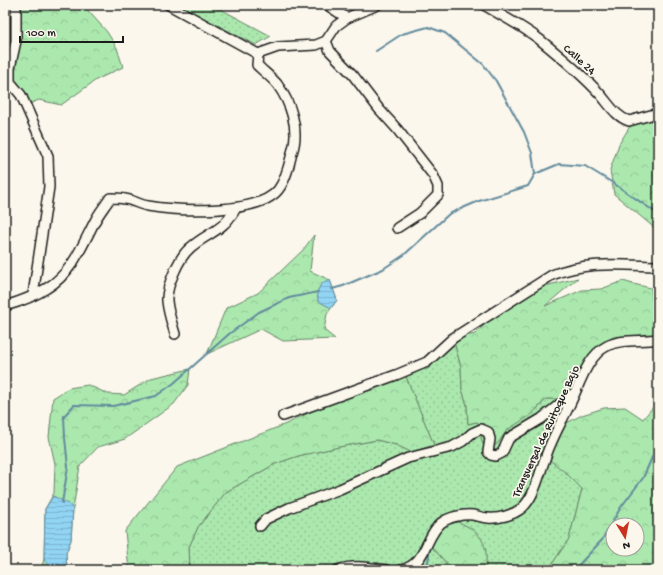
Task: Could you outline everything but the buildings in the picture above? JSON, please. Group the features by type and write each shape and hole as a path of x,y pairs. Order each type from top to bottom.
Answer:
{"street":[{"path":"16,5 16,41 10,68 10,82 21,95 48,156 50,186 33,295"},
{"path":"169,5 258,54 278,47 316,45 326,41 336,26 347,18 377,5"},
{"path":"327,5 347,18"},
{"name":"Calle 24","path":"484,5 538,38 601,94 610,106 624,120 628,121 658,113"},
{"path":"326,41 330,51 353,75 379,109 397,129 433,175 438,186 438,195 420,213 398,228"},
{"path":"5,306 48,288 64,274 72,265 83,247 95,220 110,198 125,199 147,206 179,209 236,208 254,205 271,197 278,190 283,181 295,147 295,132 292,114 287,101 277,84 257,65 258,54"},
{"path":"175,334 167,300 171,280 189,248 216,232 231,218 236,208"},
{"path":"283,416 396,375 427,362 453,338 552,275 568,269 590,265 658,266"},
{"name":"Transversal de Ruitoque Bajo","path":"401,570 407,569 414,564 420,557 440,524 449,518 470,515 488,518 505,516 516,512 523,507 538,481 546,455 574,393 590,363 598,352 608,345 619,342 658,339"},
{"path":"260,526 266,520 289,508 340,489 408,458 452,447 463,441 472,433 481,429 488,432 490,439 488,452 491,455 496,456 502,453 509,438 541,419 574,393"},
{"path":"338,570 358,566 387,570"}],"green space":[{"path":"9,5 83,5 107,32 117,48 123,67 96,80 61,105 39,100 24,106 5,82 5,51"},
{"path":"177,5 213,5 271,36 256,45"},
{"path":"658,119 658,231 614,194 610,170 619,144 632,123"},
{"path":"314,235 310,271 330,280 337,300 327,314 324,330 335,339 283,341 261,329 207,354 226,308 258,293 303,250"},
{"path":"578,278 545,306 582,290 601,289 623,281 651,288 652,300 658,311 658,339 619,342 598,352 573,399 546,399 531,415 507,430 498,443 491,449 484,447 481,438 483,425 476,422 468,424 467,405 462,389 461,367 453,338 475,334 491,318 540,287"},
{"path":"453,338 461,367 462,389 467,405 468,424 476,422 483,425 498,443 507,430 539,407 546,399 573,399 557,428 566,473 582,489 569,539 548,570 485,570 486,564 427,542 453,570 190,570 189,547 198,527 226,492 275,464 298,456 377,440 396,445 411,452 434,445 402,367 428,369"},
{"path":"402,367 434,445 411,452 396,445 377,440 298,456 275,464 226,492 198,527 189,547 190,570 129,570 125,531 177,467 286,424"},
{"path":"190,369 188,385 174,404 125,439 98,447 80,466 73,509 71,540 66,553 67,570 41,570 44,559 45,509 54,493 55,464 49,437 53,398 69,388 88,385 108,394 124,395 151,378"},
{"path":"658,401 658,570 548,570 569,539 582,489 566,473 545,456 557,428 582,415 604,408 625,407 643,419"},
{"path":"448,519 466,526 479,536 486,550 485,570 453,570 427,542"}],"water":[{"path":"330,280 337,300 331,308 318,301 317,292 321,284"},
{"path":"53,496 69,504 73,509 71,540 66,553 67,570 51,570 44,559 45,509"}],"waterway":[{"path":"376,51 402,34 428,27 445,33 483,64 496,81 524,132 532,153 535,174"},
{"path":"332,289 343,286 383,269 404,255 449,214 479,201 528,186 535,174 559,164 585,166 658,214"},
{"path":"62,503 68,467 64,416 74,405 113,406 156,396 174,383 229,334 259,312 289,298 318,292"},
{"path":"574,570 602,540 621,507 643,478 658,444"},
{"path":"427,570 430,547"}]}
